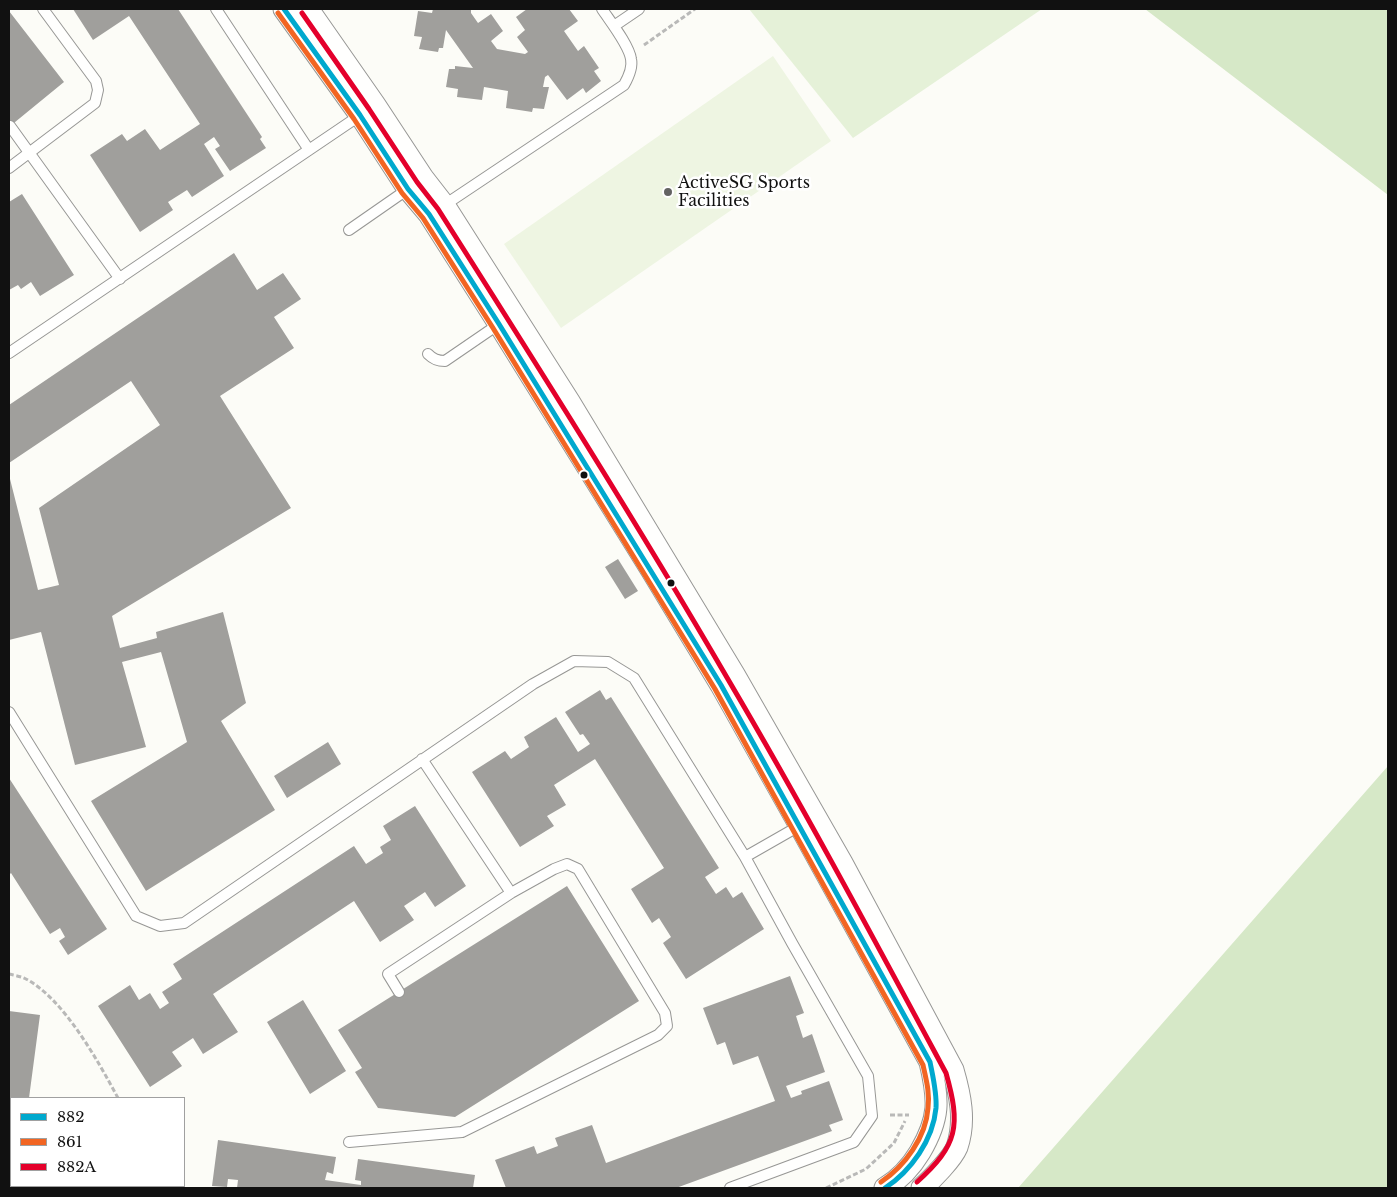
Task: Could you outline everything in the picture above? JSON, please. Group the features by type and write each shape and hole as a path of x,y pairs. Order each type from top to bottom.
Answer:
{"street":[{"path":"284,9 423,178 436,210 499,324 721,685 808,822"},
{"path":"308,9 368,110 408,188 436,210 570,403 663,559 691,602 735,676 808,822 953,1070 961,1107 960,1133 956,1148 936,1176 922,1188"},
{"path":"834,868 930,1062 936,1087 936,1111 933,1128 927,1140 911,1167 885,1188"}],"lane":[{"path":"9,168 95,103 98,90 96,81 43,9"},
{"path":"216,9 308,150"},
{"path":"436,210 624,85 630,74 632,60 614,26 602,9"},
{"path":"614,26 640,9"},
{"path":"9,353 368,110"},
{"path":"10,126 120,279"},
{"path":"349,230 408,188"},
{"path":"428,354 433,359 445,361 499,324"},
{"path":"9,712 136,916 160,926 184,922 532,684 574,661 608,662 634,678 745,857 868,1076 872,1116 854,1142 730,1188"},
{"path":"422,758 511,893"},
{"path":"745,857 808,822"},
{"path":"349,1142 462,1132 658,1035 667,1026 665,1012 578,868 567,864 554,869 511,893 388,974 399,992"}],"path":[{"path":"639,48 695,9"},
{"path":"9,974 24,978 46,995 74,1026 117,1097"},
{"path":"826,1188 866,1169 894,1142 909,1115 910,1106"}],"green space":[{"path":"749,9 1042,9 853,138"},
{"path":"1145,9 1388,9 1388,195"},
{"name":"ActiveSG Sports Facilities","path":"773,56 831,141 561,328 504,244"},
{"path":"1388,766 1388,1188 1018,1188"}],"building":[{"path":"73,9 178,9 262,137 260,139 266,148 230,171 215,149 220,146 214,137 204,144 224,176 192,197 187,190 168,202 173,210 140,232 90,155 122,134 127,141 145,129 160,150 200,124 129,16 93,40"},
{"path":"433,9 471,9 471,13 478,23 491,14 503,31 491,41 497,49 525,54 528,52 517,37 525,30 516,17 527,9 569,9 578,21 564,31 578,51 584,46 599,68 594,71 601,81 586,93 583,88 567,100 548,75 545,77 543,87 549,87 544,109 533,108 532,112 506,108 508,91 484,87 482,100 457,97 458,89 446,87 449,69 455,69 455,66 473,68 446,30 443,48 439,48 438,52 419,49 422,37 414,36 418,11 432,13"},
{"path":"9,11 64,82 9,127"},
{"path":"22,194 74,275 40,296 31,282 21,289 18,285 9,290 9,202"},
{"path":"234,253 257,290 283,273 301,299 274,317 294,348 220,396 291,508 112,616 120,648 157,638 156,632 223,612 246,703 221,721 275,810 146,891 91,801 187,742 161,652 122,662 146,747 75,765 41,632 9,640 9,475 38,590 59,585 39,508 160,425 131,381 9,463 9,405"},
{"path":"618,559 638,591 625,599 605,567"},
{"path":"600,690 606,700 611,697 719,868 705,877 716,894 726,887 733,898 742,892 764,929 686,979 663,943 671,937 659,918 652,923 631,889 664,868 595,759 554,785 566,805 547,816 554,826 520,847 472,772 505,751 511,759 529,747 524,737 556,717 578,752 590,744 583,734 580,735 565,712"},
{"path":"328,742 341,764 287,798 274,776"},
{"path":"9,778 107,929 68,955 59,941 65,937 60,928 50,934 11,873 9,875"},
{"path":"415,806 466,886 435,907 425,892 404,906 414,920 380,942 354,901 213,994 238,1032 203,1054 193,1038 172,1052 182,1066 150,1087 98,1006 130,985 139,1000 150,993 160,1009 169,1003 162,992 182,979 173,964 354,846 366,864 383,853 380,847 391,840 383,826"},
{"path":"567,886 639,1001 455,1117 378,1108 355,1072 362,1068 338,1030"},
{"path":"790,976 804,1013 796,1016 803,1038 812,1034 825,1072 786,1086 791,1098 802,1094 801,1091 829,1081 843,1120 829,1125 832,1131 676,1188 506,1188 495,1160 534,1146 537,1154 558,1146 555,1138 592,1125 606,1163 775,1101 758,1056 733,1065 725,1042 717,1045 703,1008"},
{"path":"303,1000 346,1071 310,1094 267,1022"},
{"path":"9,1011 40,1015 29,1097 10,1097 9,1108"},
{"path":"218,1140 336,1157 333,1174 327,1172 325,1180 361,1185 361,1181 355,1180 358,1159 475,1175 473,1188 237,1188 238,1180 228,1179 227,1187 212,1186"},
{"path":"47,1187 84,1187 83,1188"}],"transit line":[{"name":"882","path":"284,9 360,115 408,189 429,214 499,324 721,685 930,1062 936,1102 934,1120 930,1132 912,1164 885,1188"},
{"name":"861","path":"278,13 354,119 402,193 423,218 493,328 715,689 923,1065 928,1097 928,1108 923,1130 919,1140 906,1159 881,1182"},
{"name":"882A","path":"302,13 417,182 438,209 622,502 785,778 946,1073 954,1107 952,1134 941,1157 917,1182"}],"place":[{"name":"ActiveSG Sports Facilities","path":"668,192"}]}
